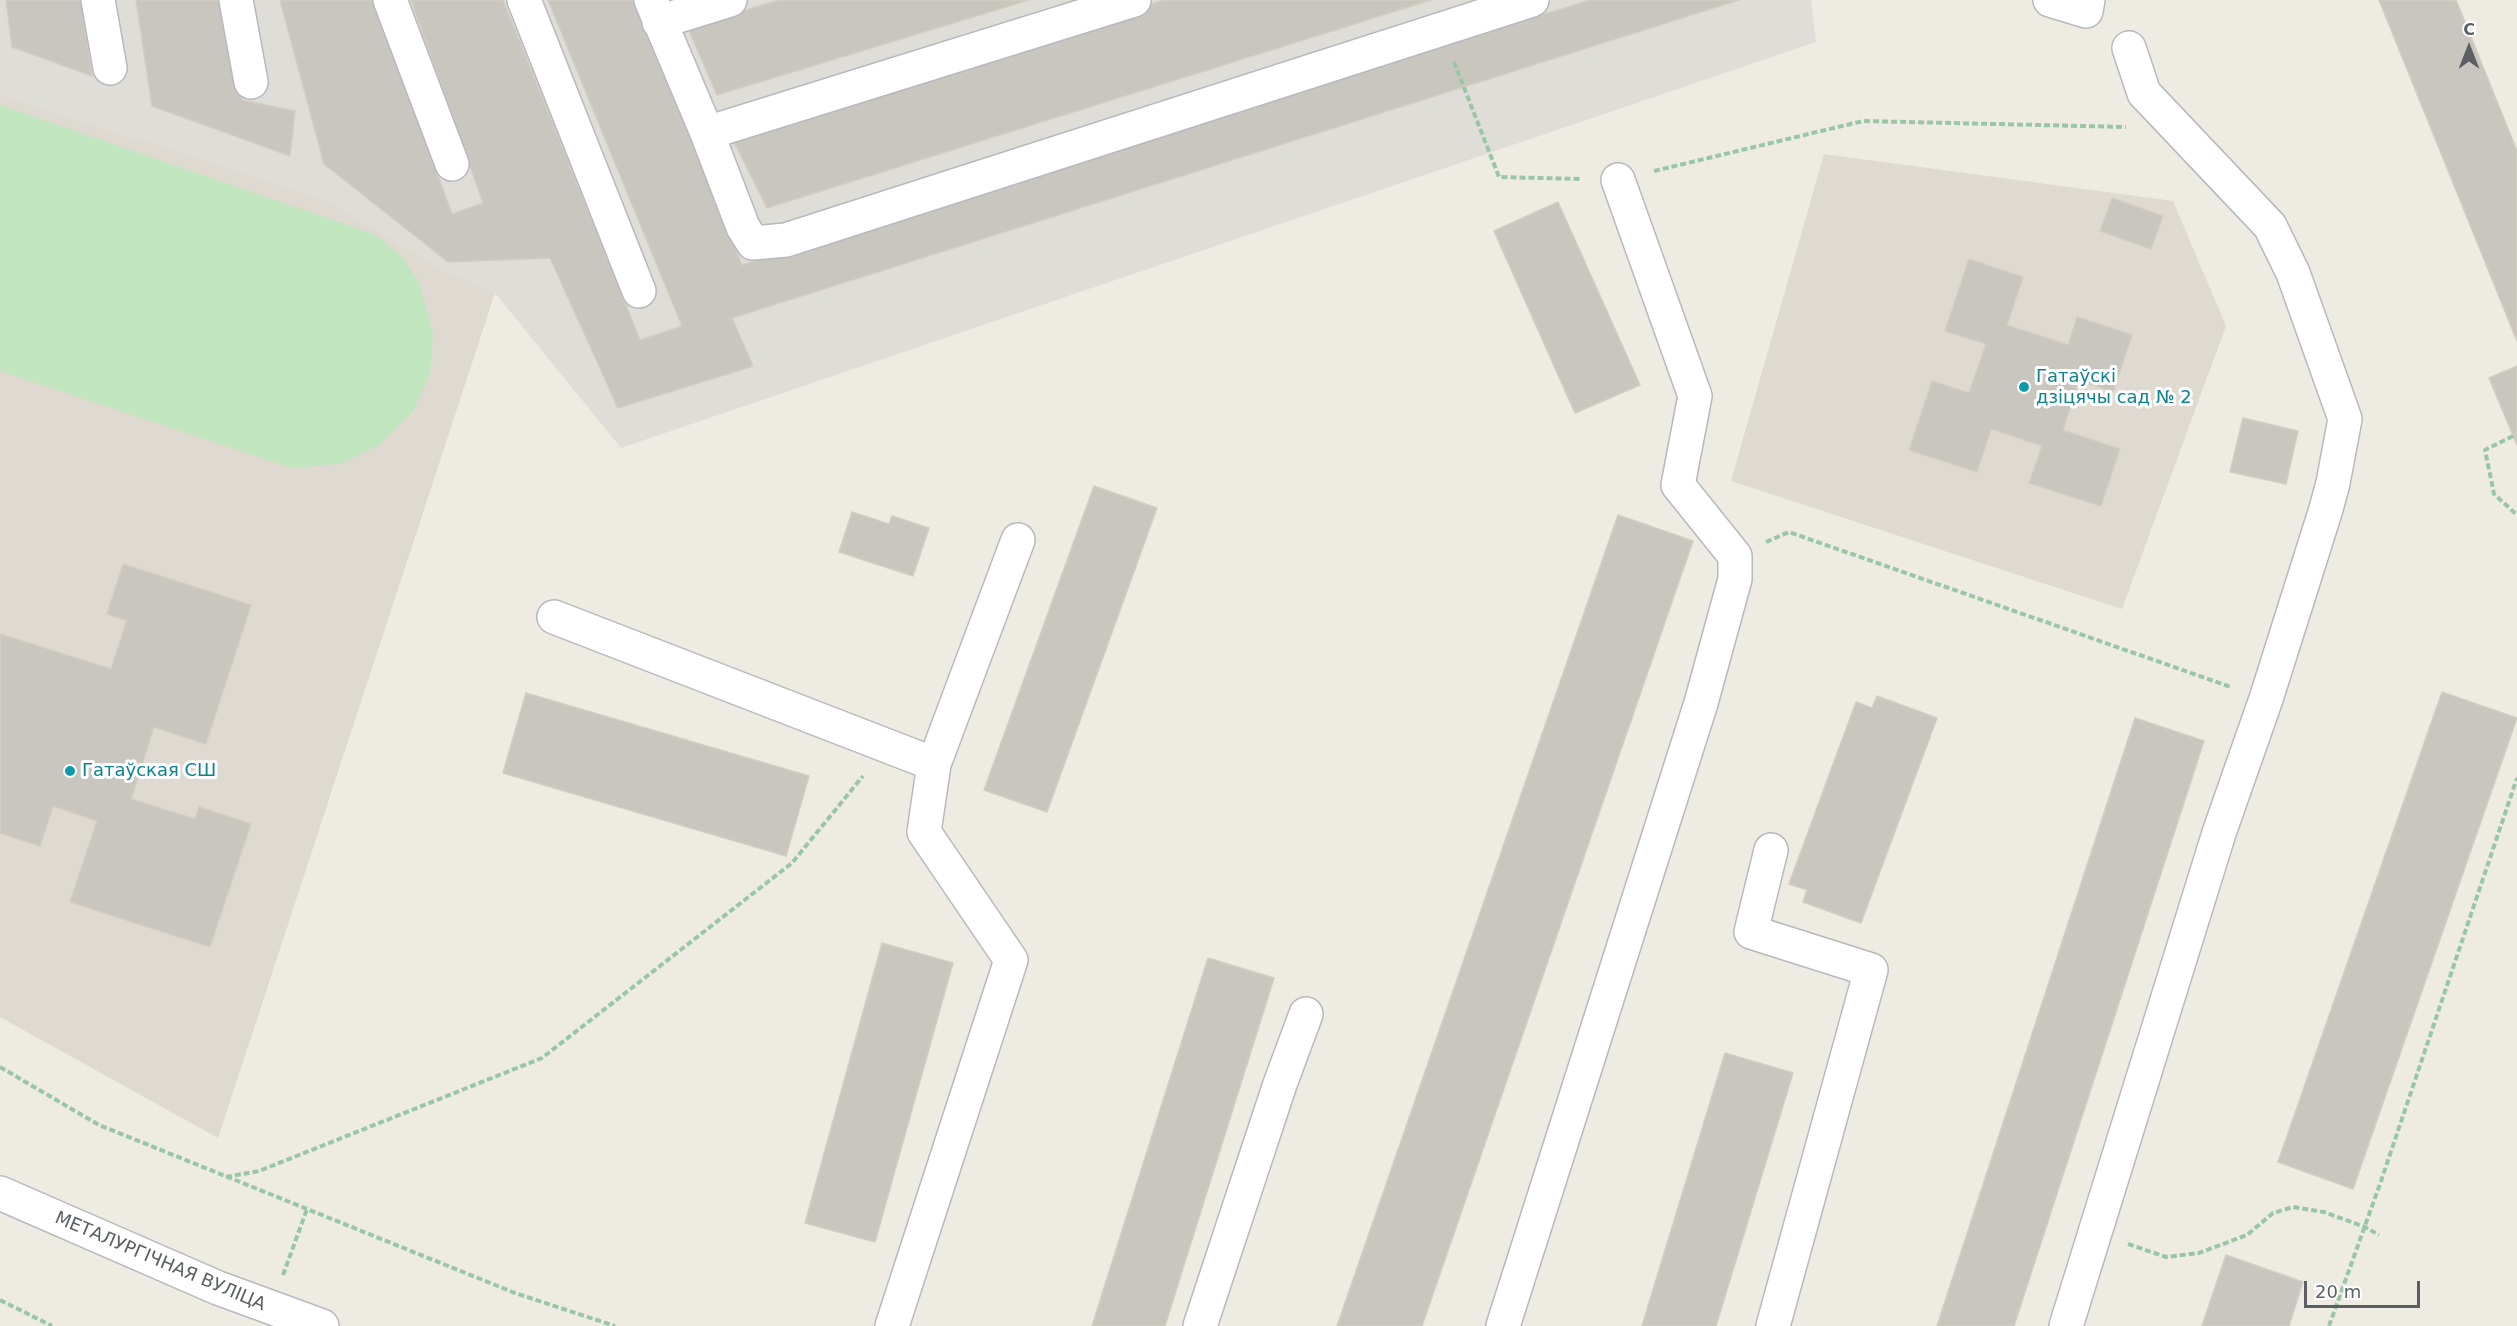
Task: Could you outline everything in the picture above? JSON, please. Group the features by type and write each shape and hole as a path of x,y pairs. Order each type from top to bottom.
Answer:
{"street":[{"path":"98,0 110,68"},
{"path":"236,0 250,82"},
{"path":"390,0 452,164"},
{"path":"524,0 639,291"},
{"path":"730,0 655,11 707,133 743,227 753,243 786,240 1442,31 1532,0"},
{"path":"707,133 1134,0"},
{"path":"2050,0 2086,11 2088,0"},
{"path":"2066,1326 2219,833 2266,699 2333,483 2345,419 2293,273 2270,226 2144,93 2129,48"},
{"path":"1503,1326 1701,703 1735,579 1736,556 1678,485 1695,396 1618,180"},
{"path":"892,1326 1011,960 924,831 934,764 1018,540"},
{"path":"554,617 934,764"},
{"path":"1772,850 1751,932 1871,970 1773,1326"},
{"path":"1200,1326 1280,1084 1306,1014"},
{"name":"МЕТАЛУРГІЧНАЯ ВУЛІЦА","path":"0,1193 218,1288 322,1326"}],"path":[{"path":"1442,31 1499,177 1618,180 1863,121 2108,127 2175,125"},
{"path":"2513,436 2485,450 2494,494 2517,515"},
{"path":"1736,556 1789,532 2266,699"},
{"path":"226,1177 259,1171 542,1058 792,863 888,746"},
{"path":"2329,1326 2365,1227 2517,778"},
{"path":"0,1067 99,1125 515,1293 615,1326"},
{"path":"2126,1243 2166,1257 2199,1253 2247,1235 2273,1214 2294,1207 2324,1212 2365,1227 2379,1235"},
{"path":"271,1308 307,1209"},
{"path":"0,1300 52,1326"}],"shaded area":[{"path":"0,0 1811,0 1816,42 621,448 495,293 436,266 330,201 0,94"},
{"path":"0,94 330,201 436,266 495,293 218,1138 0,1017"},
{"path":"1824,154 2173,201 2226,326 2122,609 1731,481"}],"green space":[{"path":"0,105 376,235 401,256 419,282 433,333 430,373 413,411 378,446 339,464 292,468 0,371"}],"building":[{"path":"6,0 81,0 92,76 12,47"},
{"path":"136,0 223,0 242,100 295,111 290,156 152,106"},
{"path":"280,0 374,0 452,214 483,203 411,0 503,0 640,340 682,326 548,0 634,0 742,265 1590,0 1739,0 732,318 753,366 618,408 550,258 448,262 324,164"},
{"path":"779,0 1029,0 717,95 688,28"},
{"path":"1164,0 1431,0 767,208 731,136"},
{"path":"2379,0 2456,0 2517,151 2517,341"},
{"path":"2112,198 2163,216 2151,249 2100,231"},
{"path":"1558,202 1640,385 1575,413 1494,231"},
{"name":"Гатаўскі дзіцячы сад № 2","path":"1969,259 2023,277 2007,325 2068,345 2077,317 2132,335 2113,392 2079,380 2063,430 2120,449 2101,506 2029,483 2042,446 1991,429 1977,472 1909,450 1932,381 1969,393 1986,344 1945,331"},
{"path":"2517,366 2517,445 2489,378"},
{"path":"2243,418 2298,431 2286,484 2230,472"},
{"path":"1094,486 1157,508 1047,812 984,790"},
{"path":"852,512 889,524 892,516 929,528 913,576 839,552"},
{"path":"1618,515 1693,541 1422,1326 1337,1326"},
{"name":"Гатаўская СШ","path":"123,564 251,605 206,744 154,727 131,799 195,819 199,807 251,824 210,947 70,902 97,821 53,806 40,846 0,833 0,634 111,669 127,620 107,614"},
{"path":"2442,692 2517,718 2353,1189 2278,1162"},
{"path":"526,693 809,776 786,856 503,773"},
{"path":"1877,696 1937,718 1861,923 1803,902 1807,890 1789,884 1856,702 1872,708"},
{"path":"2135,718 2204,741 2014,1326 1937,1326"},
{"path":"882,943 953,963 875,1242 805,1223"},
{"path":"1208,958 1274,978 1165,1326 1092,1326"},
{"path":"1725,1053 1793,1073 1716,1326 1642,1326"},
{"path":"2226,1255 2303,1282 2289,1326 2202,1326"}],"place":[{"name":"Гатаўскі дзіцячы сад № 2","path":"2024,387"},
{"name":"Гатаўская СШ","path":"70,771"}]}
